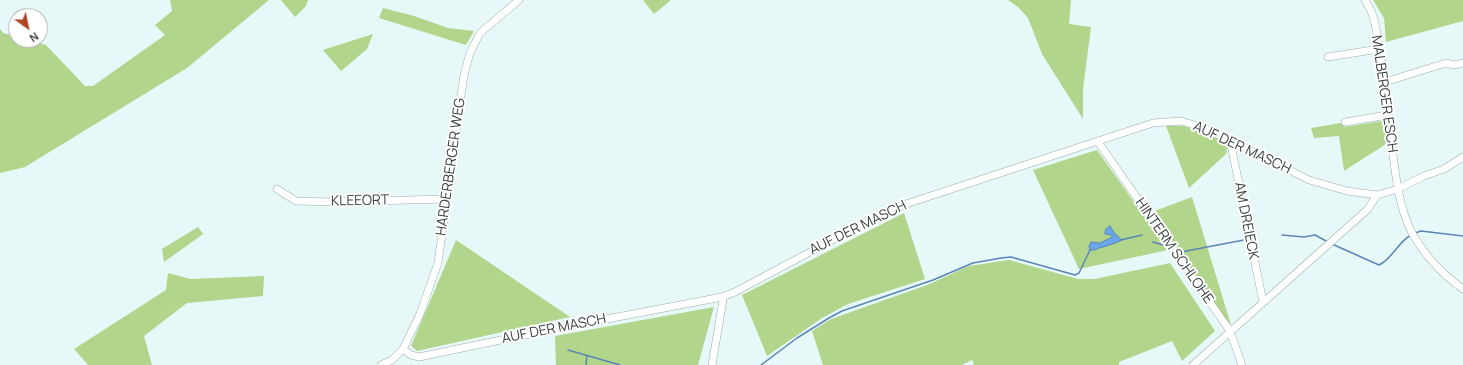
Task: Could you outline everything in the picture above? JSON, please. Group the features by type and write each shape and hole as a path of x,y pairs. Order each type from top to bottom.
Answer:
{"street":[{"name":"HARDERBERGER WEG","path":"403,349 420,314 438,263 462,88 470,53 480,33 519,0"},
{"name":"MALBERGER ESCH","path":"1365,0 1372,14 1380,49 1398,189 1414,235 1429,257 1447,278 1463,289"},
{"path":"1328,57 1380,49"},
{"path":"1385,82 1446,63 1454,65 1463,63"},
{"path":"1345,122 1388,115"},
{"name":"AUF DER MASCH","path":"403,349 411,355 419,357 544,331 722,297 735,292 885,212 1153,124 1182,121 1201,127 1309,180 1347,191 1376,195"},
{"name":"AM DREIECK","path":"1230,140 1263,302"},
{"name":"HINTERM SCHLOHE","path":"1098,142 1230,331 1242,365"},
{"path":"1192,365 1368,209 1376,195 1398,189 1424,176 1444,169 1463,157"},
{"name":"KLEEORT","path":"277,189 296,201 332,202 446,200"},
{"path":"712,365 723,300 722,297"},
{"path":"380,365 392,360 403,349"}],"green space":[{"path":"170,0 269,0 187,68 25,167 0,173 0,29 3,33 8,35 8,48 48,47 85,86 93,86 165,35 155,25 172,11"},
{"path":"281,0 308,0 306,6 295,17"},
{"path":"643,0 671,0 654,14"},
{"path":"1008,0 1071,0 1069,24 1091,27 1083,89 1083,119 1042,54 1028,18 1019,8"},
{"path":"1373,0 1463,0 1463,21 1386,42 1384,18"},
{"path":"383,8 414,16 448,28 474,31 466,45 379,18"},
{"path":"373,34 367,49 341,71 323,50"},
{"path":"1387,120 1389,142 1344,171 1339,136 1314,138 1311,128 1341,123 1344,127"},
{"path":"1166,126 1184,126 1227,141 1226,154 1189,188"},
{"path":"1097,150 1168,250 1079,269 1033,170"},
{"path":"1192,197 1231,325 1152,212"},
{"path":"904,213 925,279 848,304 822,318 767,356 742,295"},
{"path":"198,227 203,234 164,262 162,249"},
{"path":"456,240 570,317 417,351 411,346"},
{"path":"1009,260 1078,279 1095,279 1170,263 1215,331 1182,361 1172,341 1119,362 1119,365 974,365 972,360 962,365 823,365 812,331 831,319 927,285 969,266"},
{"path":"168,273 190,279 264,276 263,296 187,303 144,336 152,365 88,365 74,349 166,290"},
{"path":"714,307 698,365 556,365 555,336"}],"water":[{"path":"1110,226 1115,234 1122,240 1095,250 1090,250 1089,246 1091,242 1100,243 1112,237 1112,235 1105,234 1106,229"}],"waterway":[{"path":"1415,233 1421,231 1463,236"},
{"path":"1121,240 1142,235"},
{"path":"1282,235 1304,237 1315,235 1328,242"},
{"path":"1332,244 1379,265 1388,259 1402,242 1411,235"},
{"path":"1181,252 1244,240"},
{"path":"1153,242 1163,245"},
{"path":"761,365 797,338 842,311 933,280 973,263 1011,257 1075,275 1079,273 1090,250"},
{"path":"568,350 620,365"},
{"path":"586,365 587,355"}]}
